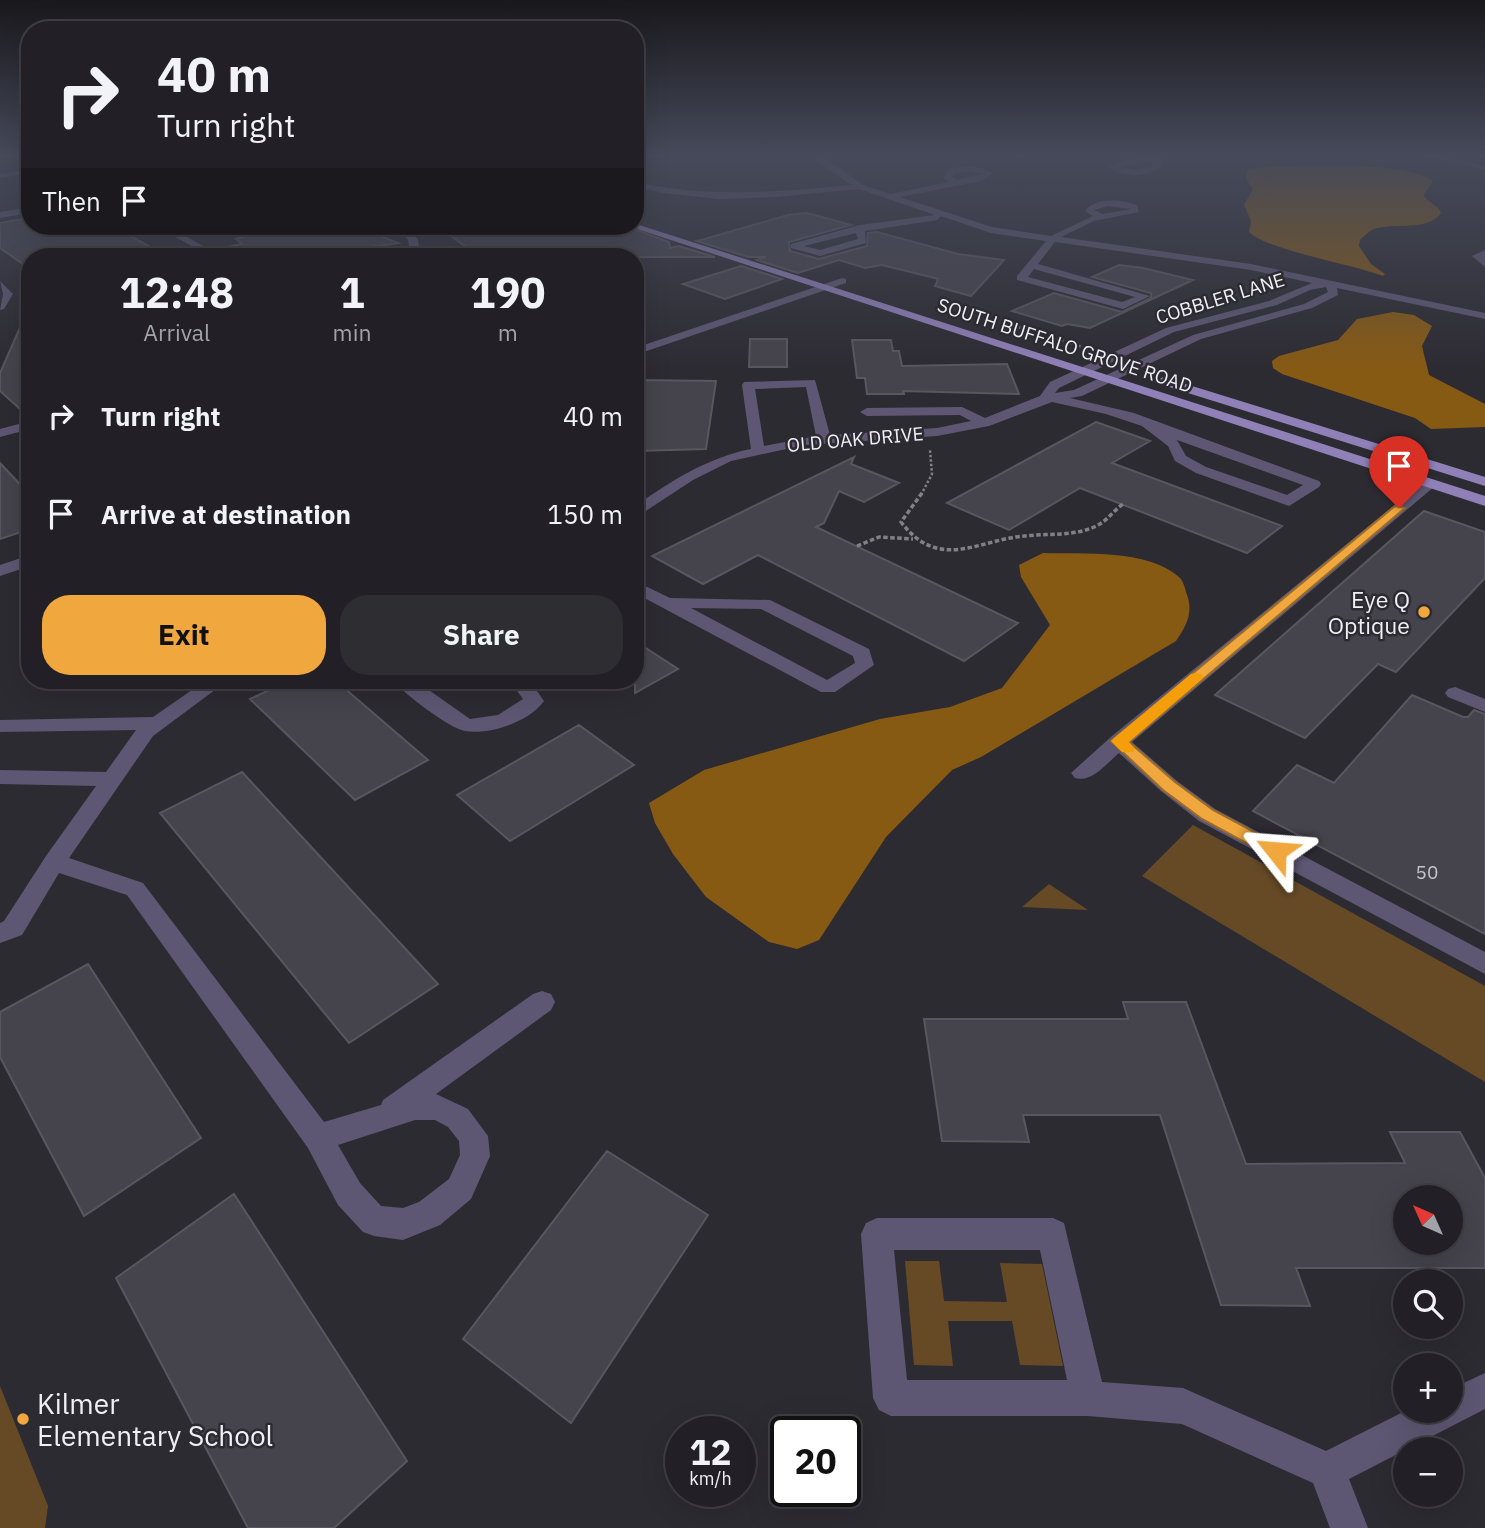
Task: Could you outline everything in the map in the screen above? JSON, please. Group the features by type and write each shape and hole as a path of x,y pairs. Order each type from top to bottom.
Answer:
{"main road":[{"path":"671,227 769,258"},
{"name":"SOUTH BUFFALO GROVE ROAD","path":"644,230 822,287 1095,362 1118,374 1485,501"},
{"path":"836,279 864,288"},
{"name":"SOUTH BUFFALO GROVE ROAD","path":"1095,362 1118,374 1485,482"}],"street":[{"path":"860,228 863,241 820,253 794,246 840,232 860,228 865,227"},
{"path":"982,227 1052,239 1124,244 1251,267 1485,316"},
{"path":"1033,266 1145,296 1123,306 1021,278 1052,239 1077,227"},
{"path":"1100,227 1105,229"},
{"path":"178,235 201,248"},
{"path":"1485,253 1477,256 1485,264"},
{"path":"644,349 822,287 836,279"},
{"name":"COBBLER LANE","path":"1095,362 1170,330 1273,303 1307,287 1329,283 1334,293 1308,306 1198,337 1118,374"},
{"path":"0,284 8,293 0,307"},
{"name":"OLD OAK DRIVE","path":"1045,399 1054,385 1095,362"},
{"name":"OLD OAK DRIVE","path":"644,507 688,477 727,458 824,439 937,432 984,423 1045,399 1077,393 1118,374"},
{"path":"758,450 748,385 811,383 824,439"},
{"path":"1045,399 1126,416 1314,484 1289,501 1266,494 1201,470 1180,458 1177,445 1157,428"},
{"path":"867,412 962,411 984,423"},
{"path":"0,433 21,427"},
{"path":"1082,773 1430,483"},
{"path":"0,571 21,563"},
{"path":"644,590 828,688 865,666 862,653 764,604 669,603"},
{"path":"6,931 146,731 205,689"},
{"path":"415,689 455,719 467,724 485,726 505,720 534,701 528,689"},
{"path":"1455,694 1485,706"},
{"path":"0,726 157,723"},
{"path":"1119,741 1169,786 1208,815 1485,964"},
{"path":"0,777 112,779"},
{"path":"54,862 135,889 318,1138 349,1194 374,1221 402,1224 429,1214 460,1189 475,1156 472,1136 458,1118 439,1107 415,1107 318,1138"},
{"path":"380,1119 542,1002"},
{"path":"1088,1398 1053,1234 877,1234 891,1398 1088,1398 1183,1406 1327,1470 1349,1528"},
{"path":"1463,1402 1485,1390"},
{"path":"1327,1470 1419,1423"}],"path":[{"path":"1019,327 1095,362"},
{"path":"917,540 901,522 906,512 927,491 933,466 931,450 924,444"},
{"path":"857,546 878,537 917,540 950,550 975,549 1013,537 1063,534 1100,524 1112,511 1123,505"}],"shaded area":[{"path":"1250,227 1384,227 1368,232 1360,240 1359,246 1371,264 1385,274 1383,276 1291,251 1259,239 1249,232"},
{"path":"1393,312 1414,315 1432,326 1422,346 1429,375 1485,404 1485,427 1431,429 1415,418 1282,374 1273,368 1272,361 1279,356 1338,340 1357,319"},
{"path":"1043,553 1114,555 1151,562 1167,569 1181,579 1189,606 1188,618 1176,641 981,757 952,770 886,837 819,940 797,949 769,942 706,897 673,854 655,823 649,803 704,770 880,719 950,707 1002,688 1050,625 1021,577 1019,565"},
{"path":"1193,825 1485,986 1485,1082 1142,876"},
{"path":"1049,884 1088,910 1022,907"},
{"path":"905,1261 939,1261 944,1301 1007,1302 1000,1263 1042,1264 1063,1366 1020,1365 1012,1321 948,1321 953,1366 914,1365"},
{"path":"0,1386 48,1506 45,1528 0,1528"}],"building":[{"path":"0,227 21,227 21,235 129,235 152,248 21,248 21,263 0,248"},
{"path":"745,227 843,227 789,242 790,251 819,259 867,246 868,233 877,232 958,254 1004,260 971,296 935,286 938,279 882,265 865,268 839,260 798,273 757,260 766,257 748,257 697,241"},
{"path":"644,233 669,242 670,248 679,246 715,257 644,257 644,248 468,248 449,235 644,235"},
{"path":"252,235 378,235 398,243 363,248 227,248 242,244 236,239"},
{"path":"1119,265 1193,280 1090,328 1067,324 1062,326 1012,311 1054,293 1122,312 1151,298 1151,293 1092,277"},
{"path":"741,266 782,279 725,299 683,284"},
{"path":"21,325 21,410 0,391 0,373"},
{"path":"750,339 787,339 787,367 749,367"},
{"path":"852,340 891,340 893,351 899,351 902,366 1007,364 1019,394 903,391 904,394 867,394 865,378 857,378"},
{"path":"644,380 716,381 706,449 644,451"},
{"path":"1096,422 1150,441 1112,463 1282,526 1247,553 1080,488 1009,530 947,503"},
{"path":"854,457 851,464 899,483 864,502 839,491 824,523 816,527 1018,623 964,661 758,555 703,584 652,556"},
{"path":"0,463 21,485 21,532 0,539"},
{"path":"1424,511 1485,532 1485,578 1396,672 1378,664 1305,738 1215,695"},
{"path":"644,647 678,669 644,688"},
{"path":"272,689 345,689 428,760 355,800 250,699"},
{"path":"1412,695 1463,717 1468,717 1474,710 1485,714 1485,934 1253,811 1297,765 1334,783"},
{"path":"579,725 634,765 510,841 457,795"},
{"path":"242,772 438,984 349,1043 160,813"},
{"path":"88,964 201,1138 84,1216 0,1057 0,1012"},
{"path":"1123,1002 1186,1002 1246,1164 1405,1163 1390,1132 1460,1132 1485,1178 1485,1268 1296,1268 1310,1306 1221,1305 1160,1115 1023,1115 1029,1142 942,1141 924,1019 1128,1019"},
{"path":"607,1151 708,1215 571,1423 463,1339"},
{"path":"234,1194 407,1461 334,1528 248,1528 116,1278"}],"slow traffic":[{"path":"1127,749 1119,741 1196,677"}],"place":[{"name":"Eye Q Optique","path":"1424,612"},
{"name":"Kilmer Elementary School","path":"23,1419"}],"route":[{"path":"1276,851 1208,815 1169,786 1119,741 1399,508"}]}
